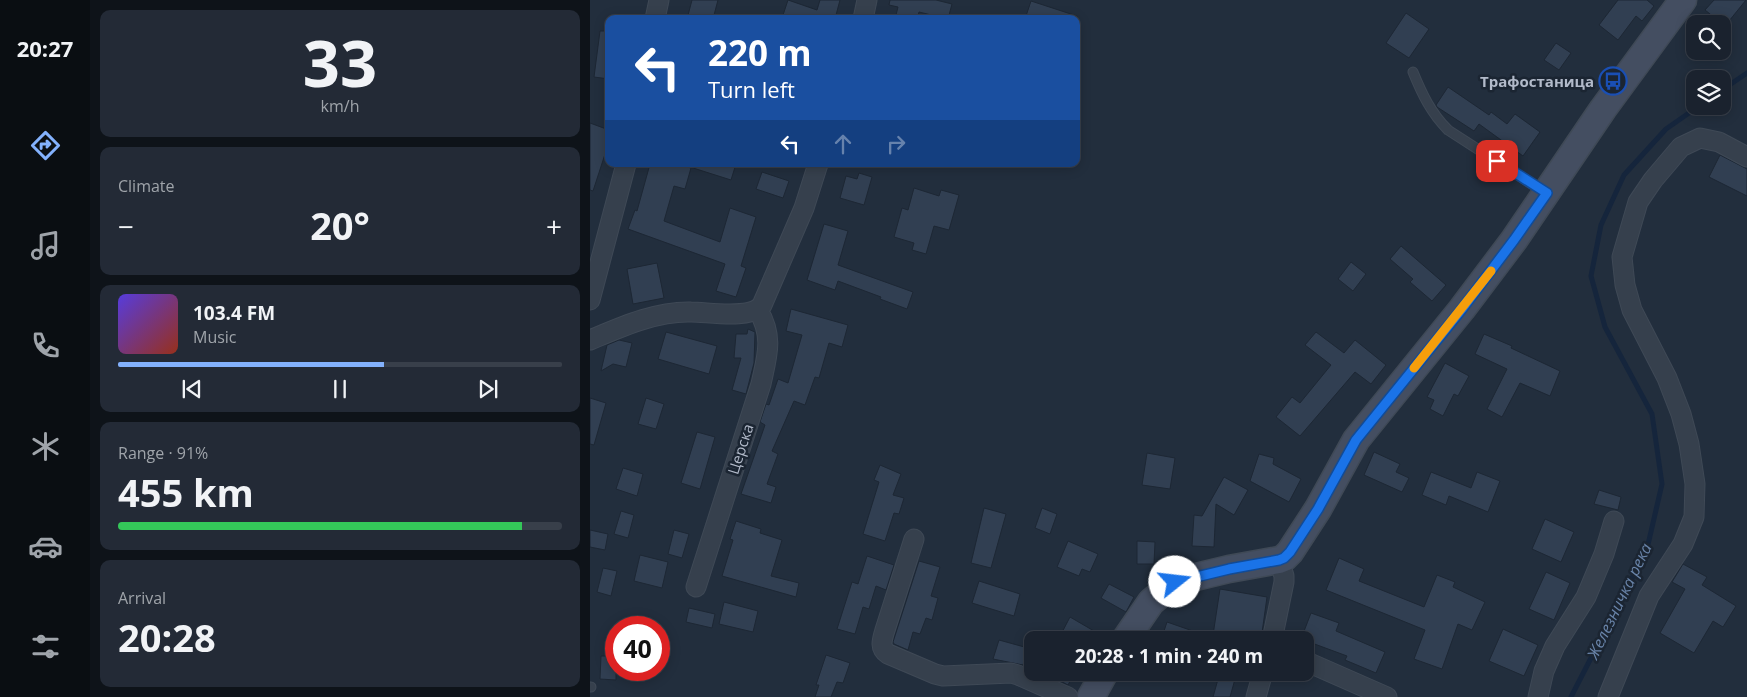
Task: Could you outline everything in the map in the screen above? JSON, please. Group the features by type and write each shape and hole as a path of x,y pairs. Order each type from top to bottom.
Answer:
{"street":[{"path":"656,15 659,0"},
{"path":"864,15 867,0"},
{"path":"1131,631 1151,602 1175,582 1229,569 1279,560 1290,552 1318,509 1356,440 1462,309 1514,240 1603,109 1683,0"},
{"path":"1608,697 1649,596 1682,544 1694,516 1695,484 1689,444 1681,414 1667,378 1632,310 1625,285 1622,257 1638,202 1653,180 1682,147 1700,138 1719,142 1747,157"},
{"path":"590,300 625,167"},
{"path":"590,340 636,321 669,314 688,312 728,314 758,310 762,305 804,208 817,167"},
{"name":"Церска","path":"696,587 761,384 768,351 768,339 767,327 758,310"},
{"path":"1538,697 1544,670 1555,646 1586,597 1604,554 1614,521"},
{"path":"914,539 881,644 883,650 888,654 935,674 951,676 1010,673 1068,697"},
{"path":"1274,631 1284,582 1279,560"},
{"path":"1314,665 1387,697"},
{"path":"1091,697 1100,681"},
{"path":"1256,697 1260,681"}],"lane":[{"path":"1413,72 1426,102 1448,130 1547,193"}],"building":[{"path":"692,0 718,0 714,15 688,15"},
{"path":"788,0 817,10 820,0 840,0 836,15 783,15"},
{"path":"890,0 936,0 952,4 949,15 931,15 919,12 918,15 896,15 898,7 889,5"},
{"path":"1618,0 1647,0 1654,6 1642,21 1636,16 1618,40 1599,25"},
{"path":"1714,0 1746,0 1731,19 1731,15 1711,15 1705,10"},
{"path":"1031,1 1074,15 1026,15"},
{"path":"1406,13 1429,29 1409,58 1386,43"},
{"path":"600,31 605,31 605,78 594,77"},
{"path":"1556,43 1571,53 1559,70 1544,60"},
{"path":"1448,87 1489,115 1491,112 1507,124 1515,114 1540,132 1523,156 1479,124 1474,131 1437,107 1436,105"},
{"path":"590,123 605,129 605,154 593,191 590,190"},
{"path":"1720,155 1747,169 1747,196 1709,177"},
{"path":"649,167 687,167 691,168 685,189 674,186 664,221 720,242 730,208 756,217 741,266 746,268 736,297 716,291 725,264 628,229 635,210 637,211"},
{"path":"690,167 735,167 731,180"},
{"path":"762,172 789,181 783,198 756,189"},
{"path":"859,173 872,177 864,205 840,198 846,176 857,179"},
{"path":"914,188 939,196 941,190 959,195 949,230 934,226 926,254 912,250 914,243 894,237 902,208 908,210"},
{"path":"824,224 848,231 838,265 913,292 907,309 838,281 835,290 807,280"},
{"path":"1401,246 1446,285 1432,301 1410,282 1413,279 1390,259"},
{"path":"1351,262 1366,274 1353,291 1338,279"},
{"path":"657,263 664,298 633,304 627,269"},
{"path":"791,309 848,325 842,347 829,343 819,378 815,377 805,405 794,401 772,451 778,454 767,484 776,487 771,503 741,494 765,425 760,422 766,404 769,405 778,379 788,383 802,335 786,331"},
{"path":"748,329 755,332 754,363 746,394 732,390 741,358 734,358 736,334 747,334"},
{"path":"666,332 717,346 709,374 658,359"},
{"path":"1316,332 1344,353 1355,340 1386,365 1371,384 1355,372 1300,436 1276,417 1292,397 1300,403 1331,365 1305,345"},
{"path":"1484,334 1560,371 1550,396 1520,383 1502,417 1487,409 1507,369 1475,354"},
{"path":"619,340 632,343 626,367 613,364 601,371 607,345"},
{"path":"1445,363 1469,376 1458,396 1454,394 1443,416 1430,409 1434,400 1427,397"},
{"path":"590,398 606,403 594,445 590,444"},
{"path":"646,398 664,404 656,429 638,424"},
{"path":"697,432 715,437 700,489 681,483"},
{"path":"1374,452 1400,464 1396,472 1409,478 1402,492 1364,475"},
{"path":"1147,453 1175,458 1170,489 1142,485"},
{"path":"1259,454 1274,458 1273,464 1301,479 1289,502 1250,481"},
{"path":"880,465 901,474 893,495 904,498 899,514 894,513 885,541 863,534 879,482 874,480"},
{"path":"623,468 643,474 637,496 616,489"},
{"path":"1431,472 1471,488 1477,472 1500,481 1488,512 1449,496 1446,505 1422,495"},
{"path":"1224,477 1248,490 1234,515 1216,504 1214,547 1192,546 1194,515 1202,516"},
{"path":"1599,490 1621,497 1618,510 1594,504"},
{"path":"984,508 1006,514 991,568 971,563"},
{"path":"1042,508 1057,514 1050,534 1035,528"},
{"path":"621,511 634,515 628,538 614,534"},
{"path":"1545,519 1574,532 1561,562 1532,549"},
{"path":"736,521 761,529 760,533 782,540 771,576 799,583 796,597 722,576 733,540 730,539"},
{"path":"590,530 608,534 605,550 590,547"},
{"path":"674,530 689,534 682,558 668,554"},
{"path":"1068,541 1098,554 1090,572 1082,569 1079,576 1057,567"},
{"path":"1137,541 1155,542 1154,564 1137,564"},
{"path":"640,555 668,562 662,588 634,581"},
{"path":"867,556 894,565 886,590 876,586 869,609 863,607 855,634 837,629 852,582 858,584"},
{"path":"1339,558 1364,569 1359,581 1424,607 1437,575 1455,582 1453,587 1485,602 1472,630 1458,624 1442,669 1414,659 1425,630 1326,590"},
{"path":"919,561 940,567 931,596 938,598 932,620 926,618 920,634 913,632 908,650 893,642"},
{"path":"1683,564 1707,577 1702,585 1736,606 1723,627 1713,621 1694,653 1660,633 1685,589 1672,582"},
{"path":"603,568 617,571 611,596 597,592"},
{"path":"1546,572 1570,583 1554,620 1529,609"},
{"path":"979,581 1020,594 1014,616 972,603"},
{"path":"1109,584 1134,597 1126,612 1101,598"},
{"path":"1220,589 1267,597 1262,631 1214,631"},
{"path":"724,602 758,611 753,632 719,624"},
{"path":"689,608 715,614 712,628 686,622"},
{"path":"1311,613 1339,623 1336,631 1385,652 1376,673 1345,660 1347,656 1314,644 1314,631 1304,631"},
{"path":"1070,617 1094,631 1063,631"},
{"path":"1167,622 1193,631 1164,631"},
{"path":"1503,629 1538,645 1524,676 1489,661"},
{"path":"999,640 1024,647 1023,665 993,659"},
{"path":"826,655 850,663 843,683 837,682 831,697 815,697 819,685 816,685"},
{"path":"601,656 605,656 605,679 600,679"},
{"path":"1060,681 1070,681 1068,685"},
{"path":"1217,681 1234,681 1230,697 1213,697"}],"waterway":[{"name":"Железничка река","path":"1731,84 1747,73"},
{"name":"Железничка река","path":"1571,697 1647,549 1662,484 1652,414 1605,327 1591,276 1601,225 1624,175 1666,129 1686,115"}],"slow traffic":[{"path":"1414,368 1491,271"}],"place":[{"name":"Трафостаница","path":"1613,81"}],"route":[{"path":"1175,582 1229,569 1282,560 1290,552 1318,509 1356,440 1462,309 1547,193 1497,161"}]}
